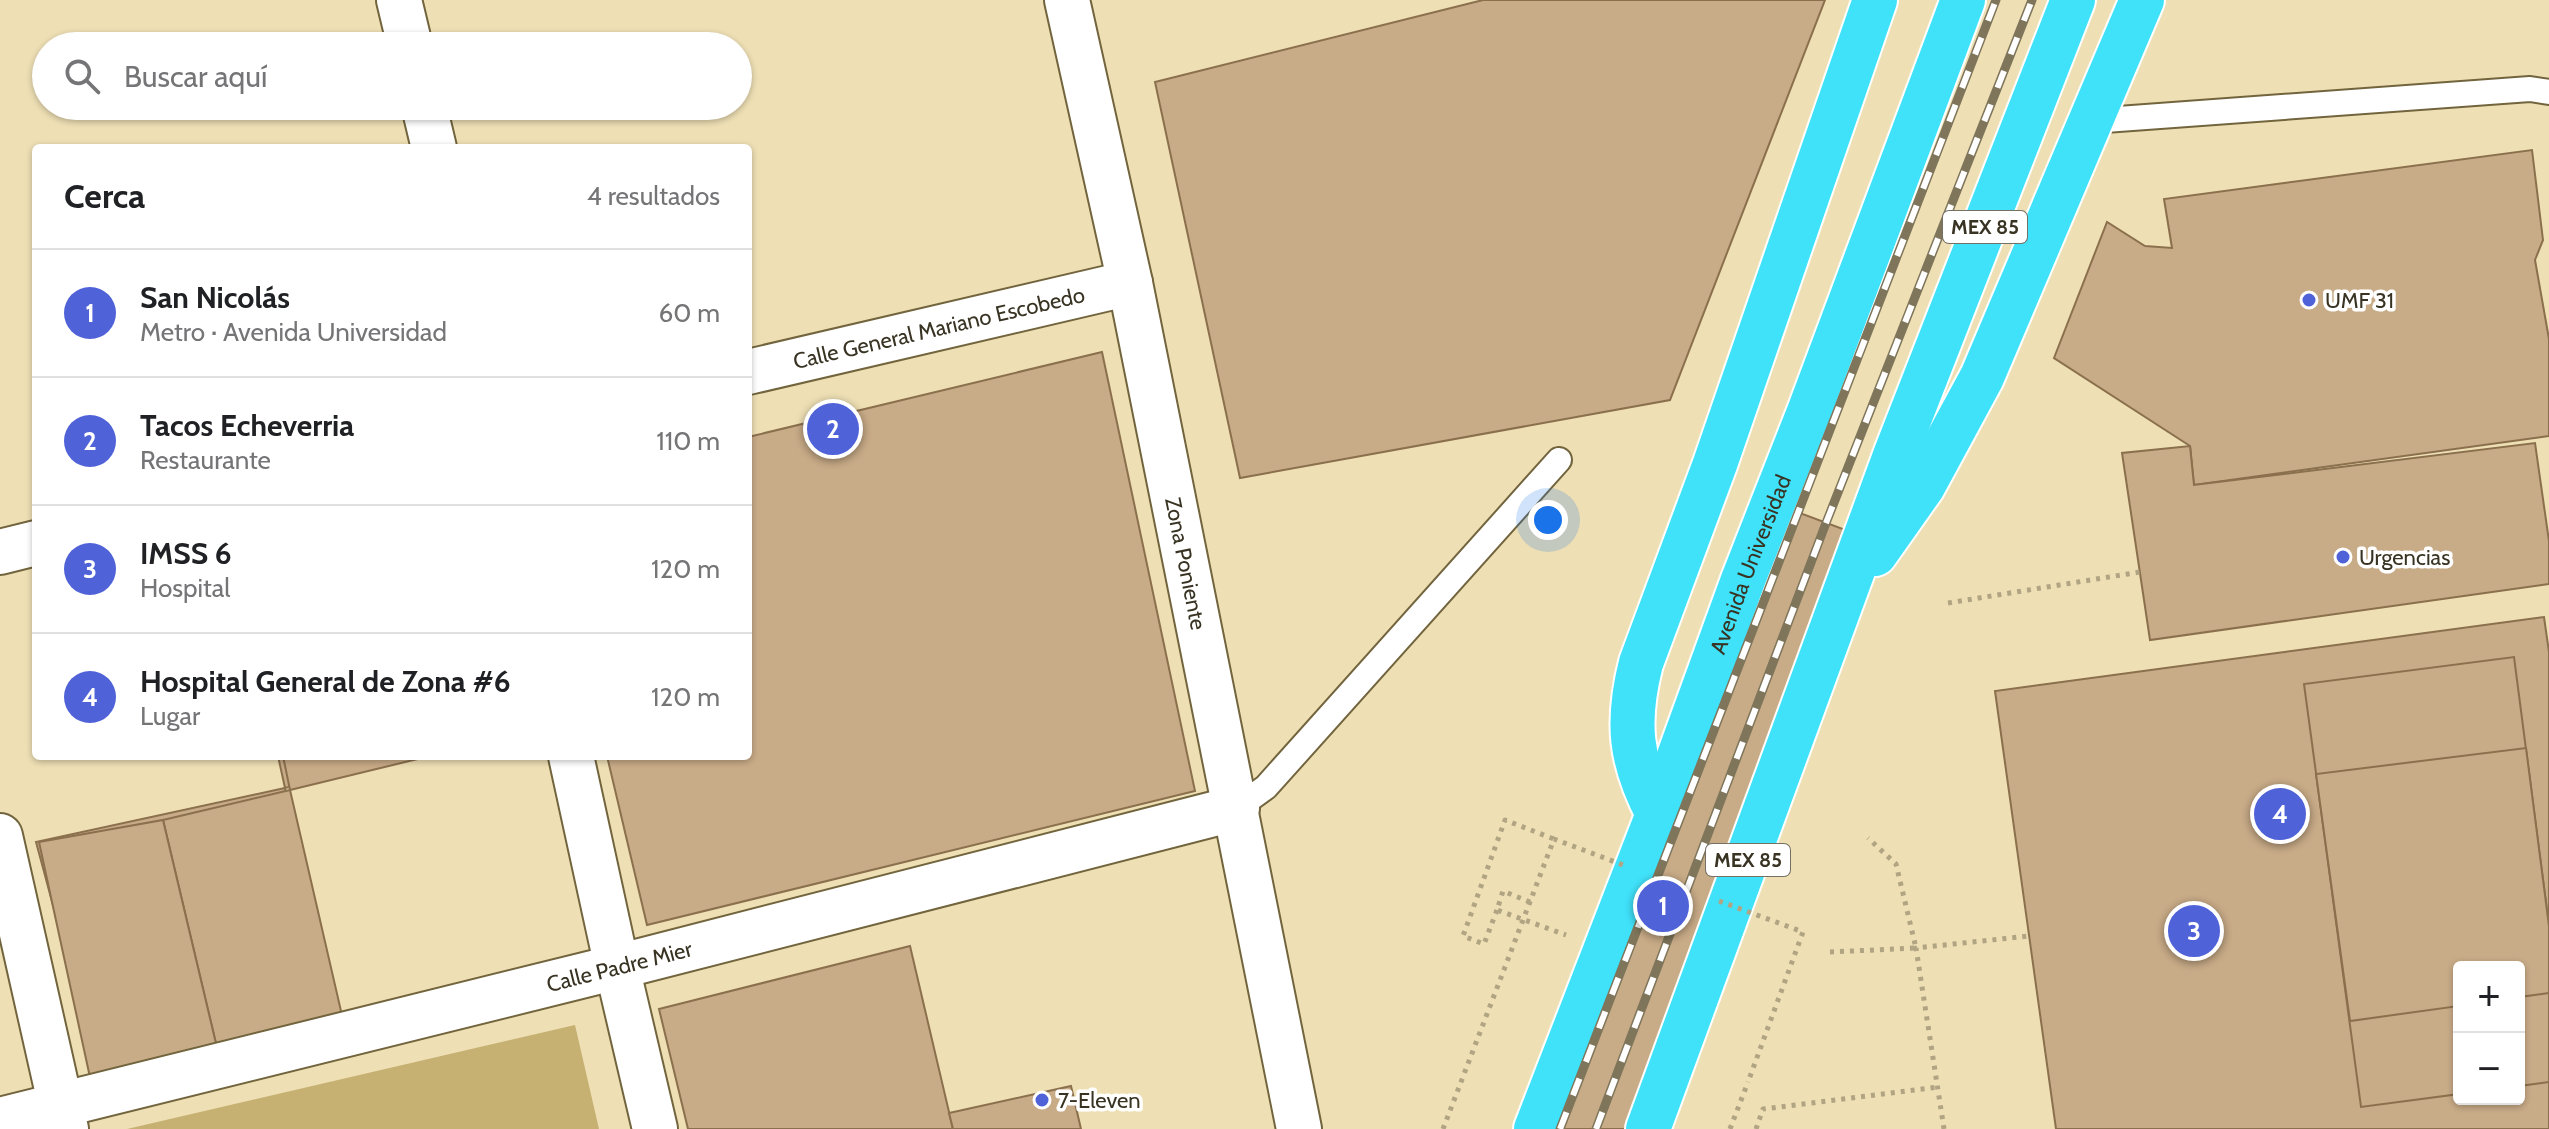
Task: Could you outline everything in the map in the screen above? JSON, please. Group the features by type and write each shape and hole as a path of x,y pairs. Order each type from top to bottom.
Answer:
{"highway":[{"path":"1658,814 1643,787 1632,741 1631,714 1641,663 1715,464 1875,0"},
{"name":"Avenida Universidad","path":"1536,1129 1658,814 1743,580 1963,0"},
{"name":"MEX 85","path":"1648,1129 1896,453 2073,0"},
{"path":"1847,590 1923,486 1982,377 2142,0"}],"street":[{"path":"399,0 407,32"},
{"name":"Zona Poniente","path":"1067,0 1130,283 1299,1129"},
{"path":"427,120 433,144"},
{"name":"Calle General Mariano Escobedo","path":"752,371 1130,283"},
{"path":"0,552 32,544"},
{"path":"572,760 655,1129"},
{"name":"Calle Padre Mier","path":"0,1120 63,1118 617,967 1237,808"},
{"path":"0,836 63,1118"}],"lane":[{"path":"2091,121 2530,89 2549,92"},
{"path":"1237,808 1266,787 1559,460"}],"path":[{"path":"1948,603 2140,572"},
{"path":"1530,902 1503,891 1484,944 1463,936 1505,820 1626,866"},
{"path":"1868,838 1896,864 1916,948 1944,1129"},
{"path":"1443,1129 1554,839"},
{"path":"1719,901 1803,932 1730,1129"},
{"path":"1497,910 1605,949"},
{"path":"1830,952 1916,948 2029,936"},
{"path":"1756,1129 1763,1109 1938,1087"}],"shaded area":[{"path":"575,1025 599,1129 127,1129"}],"building":[{"path":"1483,0 1825,0 1670,400 1240,478 1155,82"},
{"name":"UMF 31","path":"2532,150 2543,240 2535,260 2549,339 2549,436 2194,485 2190,446 2054,358 2107,222 2145,246 2172,248 2164,199"},
{"path":"1102,352 1195,791 647,925 608,760 752,760 752,436"},
{"name":"Urgencias","path":"2535,443 2549,541 2549,584 2150,640 2122,453 2190,446 2194,485"},
{"path":"1765,500 1859,535 1632,1129 1525,1129"},
{"path":"2544,617 2549,652 2549,1129 2056,1129 1995,691"},
{"path":"2514,657 2549,926 2549,1082 2525,1085 2525,961 2453,961 2453,1095 2361,1107 2304,684"},
{"path":"2526,748 2549,926 2549,993 2525,996 2525,961 2453,961 2453,1007 2350,1021 2316,774"},
{"path":"279,760 395,760 285,788"},
{"path":"284,760 414,760 290,790"},
{"path":"285,788 337,1011 97,1069 36,842"},
{"path":"290,790 344,1024 218,1052 163,820"},
{"path":"163,820 218,1052 91,1082 39,842"},
{"path":"910,946 953,1129 688,1129 659,1009"},
{"name":"7-Eleven","path":"1071,1086 1081,1129 953,1129 949,1113"}],"railway":[{"path":"1560,1129 1996,0"},
{"path":"1596,1129 1826,523 2032,0"}],"place":[{"name":"UMF 31","path":"2309,300"},
{"name":"Tacos Echeverria","path":"833,429"},
{"name":"Urgencias","path":"2343,557"},
{"name":"Hospital General de Zona #6","path":"2280,814"},
{"name":"San Nicolás","path":"1663,906"},
{"name":"IMSS 6","path":"2194,931"},
{"name":"7-Eleven","path":"1042,1100"}]}
